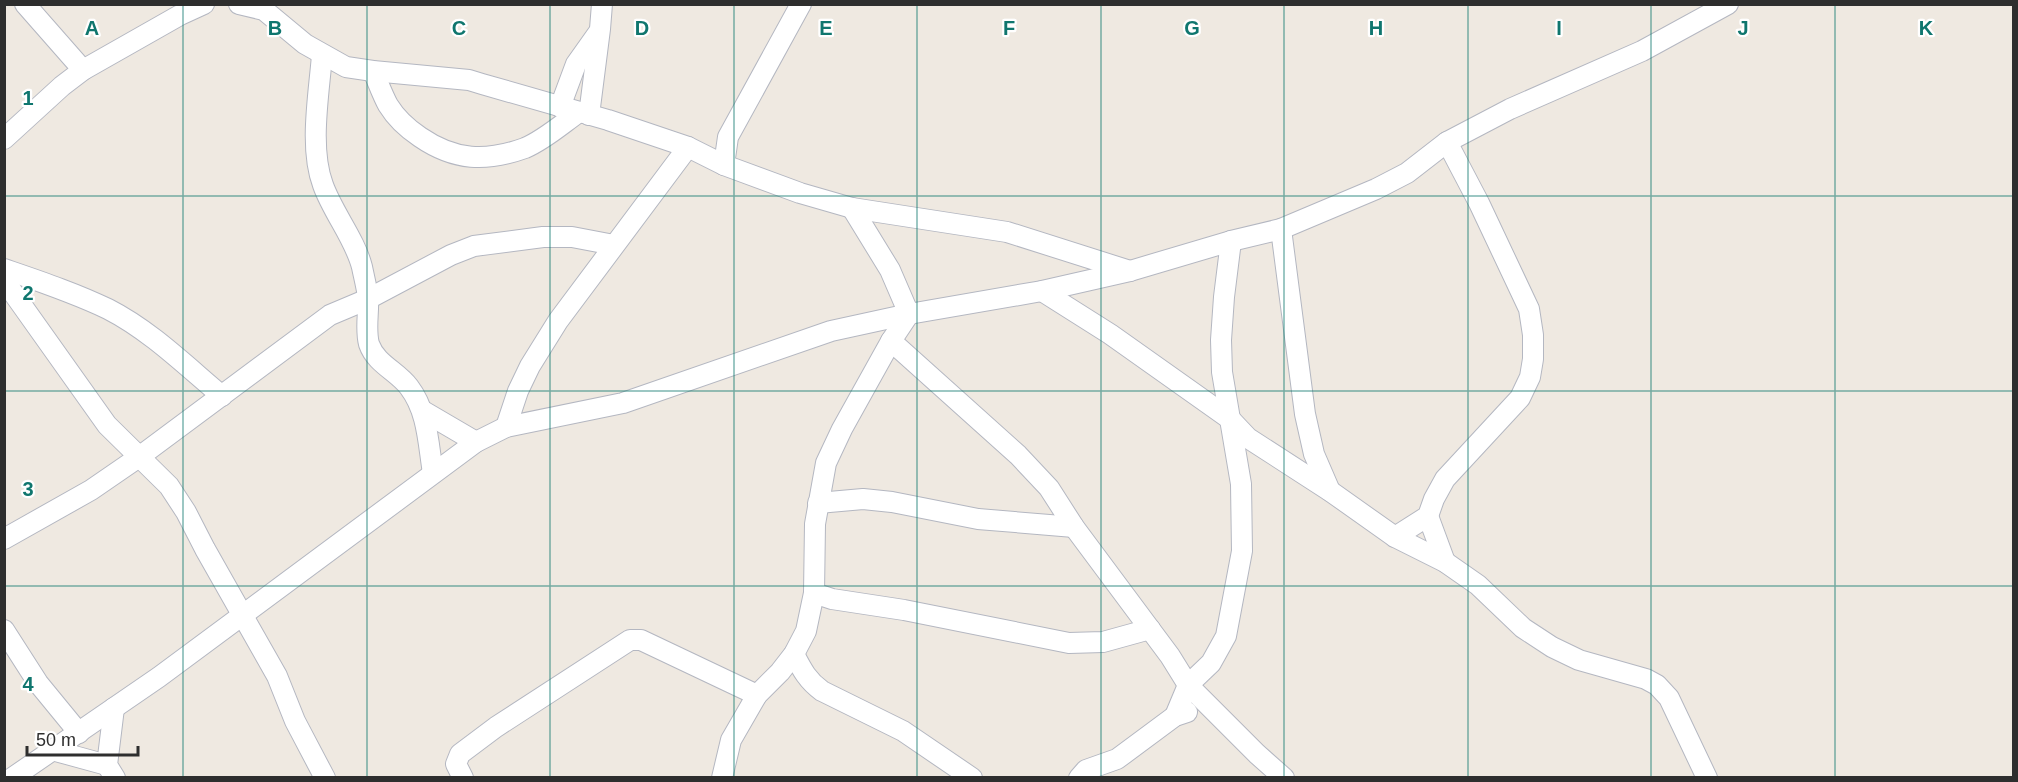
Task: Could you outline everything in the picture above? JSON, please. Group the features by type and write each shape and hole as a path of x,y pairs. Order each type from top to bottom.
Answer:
{"street":[{"path":"25,4 83,70"},
{"path":"4,139 83,70 152,30 204,4"},
{"path":"373,71 389,106 406,128 452,155 495,156 526,147 576,111 600,29 602,4"},
{"path":"724,165 728,137 801,4"},
{"path":"12,777 79,733 243,616 476,442 506,427 623,403 831,331 909,314 1042,291 1130,271 1231,241 1281,229 1376,189 1407,173 1448,142 1510,109 1642,51 1728,4"},
{"path":"255,6 305,44 346,67 469,80 688,147 724,165 800,193 852,208 1007,232 1130,271"},
{"path":"576,111 576,64 600,29"},
{"path":"322,54 316,166 332,209 357,254 368,299 369,344 376,357 408,385 423,411 433,473"},
{"path":"1395,537 1428,516 1445,479 1520,398 1530,377 1533,360 1533,335 1529,309 1448,142"},
{"path":"506,427 518,391 530,366 558,321 688,147"},
{"path":"852,208 890,270 909,314"},
{"path":"1281,229 1305,414 1314,454 1330,491"},
{"path":"4,539 91,490 330,315 368,299 451,255 474,246 543,237 572,237 614,246"},
{"path":"1174,716 1188,685 1211,663 1226,636 1242,552 1241,484 1222,372 1221,340 1231,241"},
{"path":"4,269 108,309 172,353 222,396"},
{"path":"4,280 107,425 169,486 186,512 277,676 295,721 325,777"},
{"path":"1042,291 1110,334 1230,419 1248,438 1330,491 1395,537 1445,562 1478,585 1523,628 1552,647 1579,660 1646,679 1657,685 1669,698 1707,777"},
{"path":"723,777 731,740 757,695 794,654 806,631 814,593 813,546 826,463 842,429 891,341 909,314"},
{"path":"891,341 1018,455 1049,488 1074,527 1150,629 1188,685 1257,754 1284,777"},
{"path":"423,411 476,442"},
{"path":"818,504 862,499 892,502 978,519 1074,527"},
{"path":"1428,516 1445,562"},
{"path":"814,593 1069,643 1103,642 1150,629"},
{"path":"4,630 38,683 79,733"},
{"path":"463,777 456,764 460,754 496,727 630,640 642,639 757,695"},
{"path":"794,654 804,674 822,691 903,732 972,777"},
{"path":"1078,777 1086,770 1117,759 1174,716 1206,705"},
{"path":"52,750 111,771 114,708"}]}
